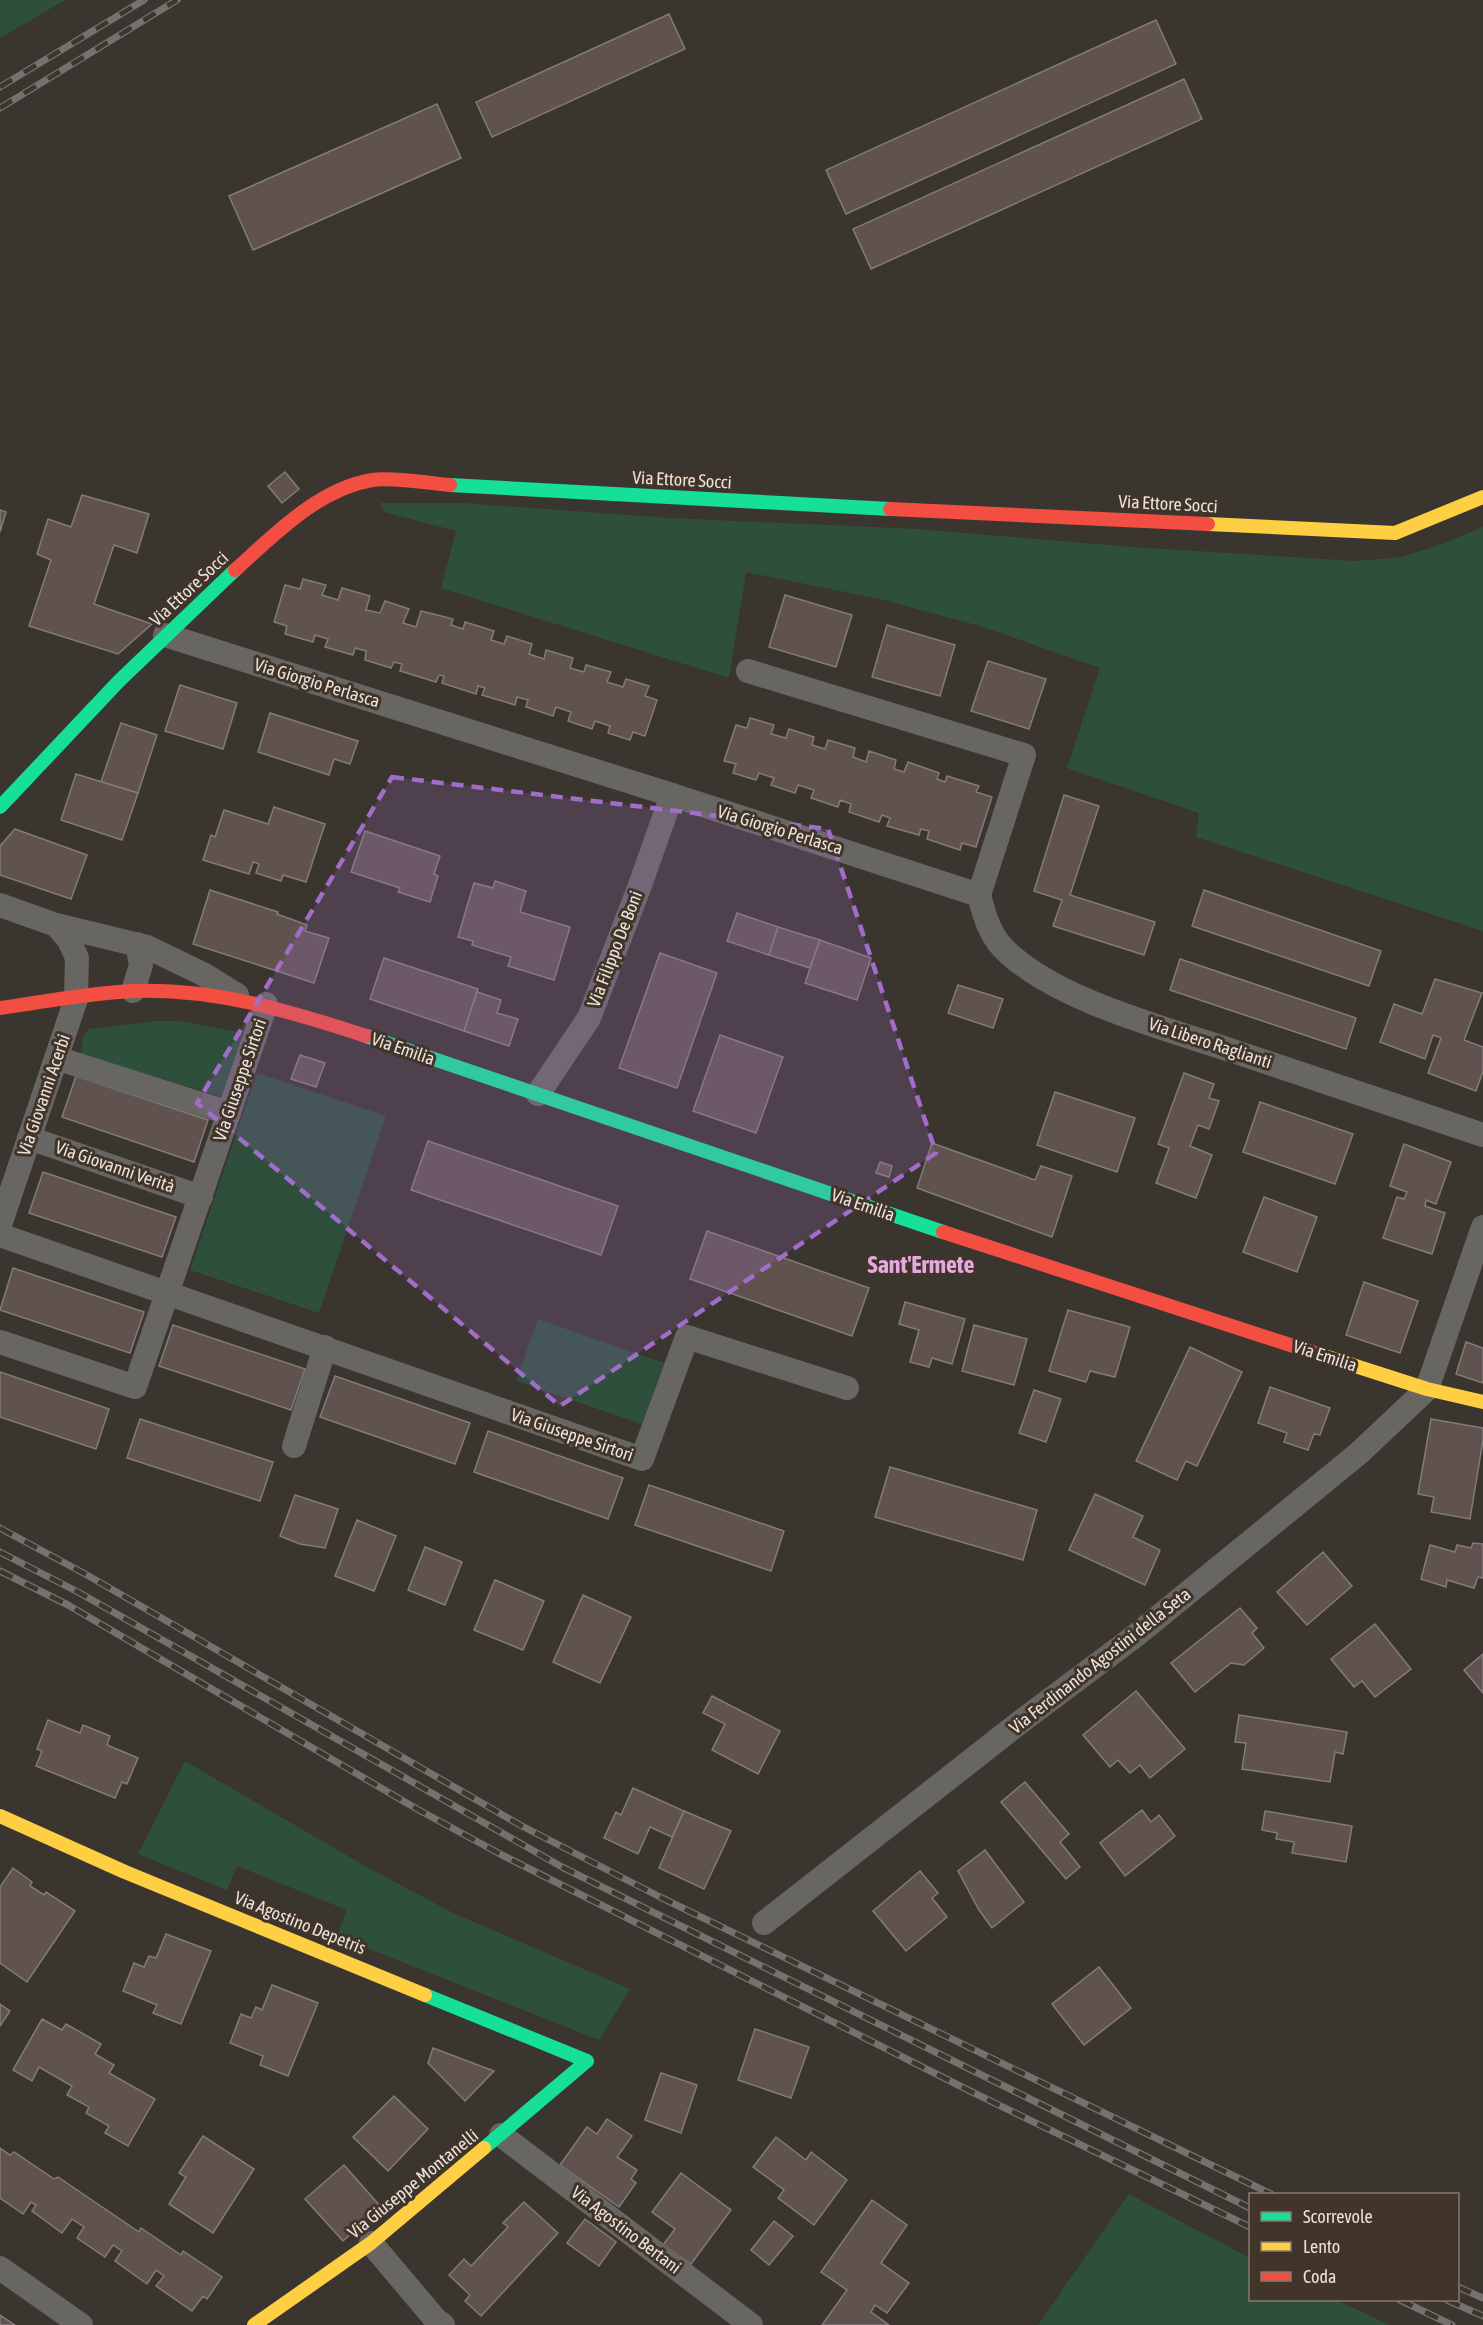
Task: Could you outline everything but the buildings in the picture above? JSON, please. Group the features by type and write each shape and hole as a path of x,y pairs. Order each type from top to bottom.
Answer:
{"street":[{"name":"Via Ettore Socci","path":"0,807 118,681 210,591 308,509 344,489 374,480 756,503 1395,533 1483,497"},
{"name":"Via Giorgio Perlasca","path":"165,635 672,795 979,895"},
{"path":"748,671 1024,755 979,895"},
{"name":"Via Filippo De Boni","path":"538,1094 589,1018 672,795"},
{"name":"Via Libero Raglianti","path":"979,895 984,916 1003,947 1037,974 1071,993 1133,1018 1483,1135"},
{"name":"Via Emilia","path":"0,904 56,925 137,944 184,964 256,1002"},
{"path":"56,925 69,939 77,958 76,999"},
{"path":"133,991 141,965 137,944"},
{"name":"Via Emilia","path":"0,1008 133,991 201,993 256,1002 308,1016 983,1245 1427,1389 1483,1402"},
{"name":"Via Giovanni Acerbi","path":"0,1225 76,999"},
{"name":"Via Giuseppe Sirtori","path":"0,1342 135,1387 229,1113 256,1002"},
{"path":"56,1058 229,1113"},
{"name":"Via Giovanni Verità","path":"29,1138 201,1197"},
{"path":"1427,1389 1483,1227"},
{"name":"Via Giuseppe Sirtori","path":"0,1235 169,1292 642,1459 687,1337 847,1388"},
{"path":"294,1446 325,1347"},
{"name":"Via Ferdinando Agostini della Seta","path":"764,1923 1019,1723 1153,1622 1358,1454 1427,1389"},
{"name":"Via Agostino Depetris","path":"0,1816 125,1872 587,2061"},
{"name":"Via Giuseppe Montanelli","path":"254,2325 371,2243 587,2061"},
{"name":"Via Agostino Bertani","path":"501,2134 751,2325"},
{"path":"371,2243 436,2320 443,2325"},
{"path":"0,2268 81,2325"}],"highlighted area":[{"path":"392,777 828,829 936,1153 560,1406 197,1103"}],"green space":[{"path":"0,0 65,0 0,38"},
{"path":"380,503 463,503 670,518 917,529 1132,547 1356,561 1402,557 1445,543 1483,527 1483,931 1196,837 1199,813 1067,768 1100,668 980,626 880,599 746,572 729,678 441,588 456,531 384,512"},
{"path":"156,1021 180,1021 243,1033 223,1097 81,1055 83,1036 89,1029"},
{"path":"257,1073 386,1116 319,1313 190,1270"},
{"path":"538,1319 664,1363 642,1424 516,1381"},
{"path":"185,1761 365,1866 455,1914 630,1989 599,2040 337,1936 347,1910 237,1866 227,1890 138,1854"},
{"path":"1129,2194 1249,2257 1249,2301 1338,2301 1390,2325 1038,2325"}],"railway":[{"path":"0,87 144,0"},
{"path":"0,108 177,0"},
{"path":"0,1528 87,1575 520,1825 660,1897 1269,2193"},
{"path":"0,1552 78,1592 562,1867 1249,2208"},
{"path":"0,1571 68,1605 417,1809 502,1855 970,2091 1249,2227"},
{"path":"1459,2287 1483,2298"},
{"path":"1402,2301 1452,2325"},
{"path":"1449,2301 1483,2316"}],"traffic: fast":[{"path":"450,485 890,509"},
{"path":"0,807 119,681 235,570"},
{"path":"366,1036 943,1232"},
{"path":"425,1995 587,2061 484,2148"}],"traffic: slow":[{"path":"1208,524 1395,533 1483,497"},
{"path":"1318,1354 1427,1389 1483,1402"},
{"path":"0,1816 125,1872 425,1995"},
{"path":"254,2325 371,2243 484,2148"}],"traffic: jam":[{"path":"235,570 298,515 315,503 352,485 389,479 450,485"},
{"path":"890,509 1208,524"},
{"path":"0,1008 116,992 193,993 280,1010 366,1036"},
{"path":"943,1232 1318,1354"}],"district":[{"name":"Sant'Ermete","path":"921,1265"}]}
